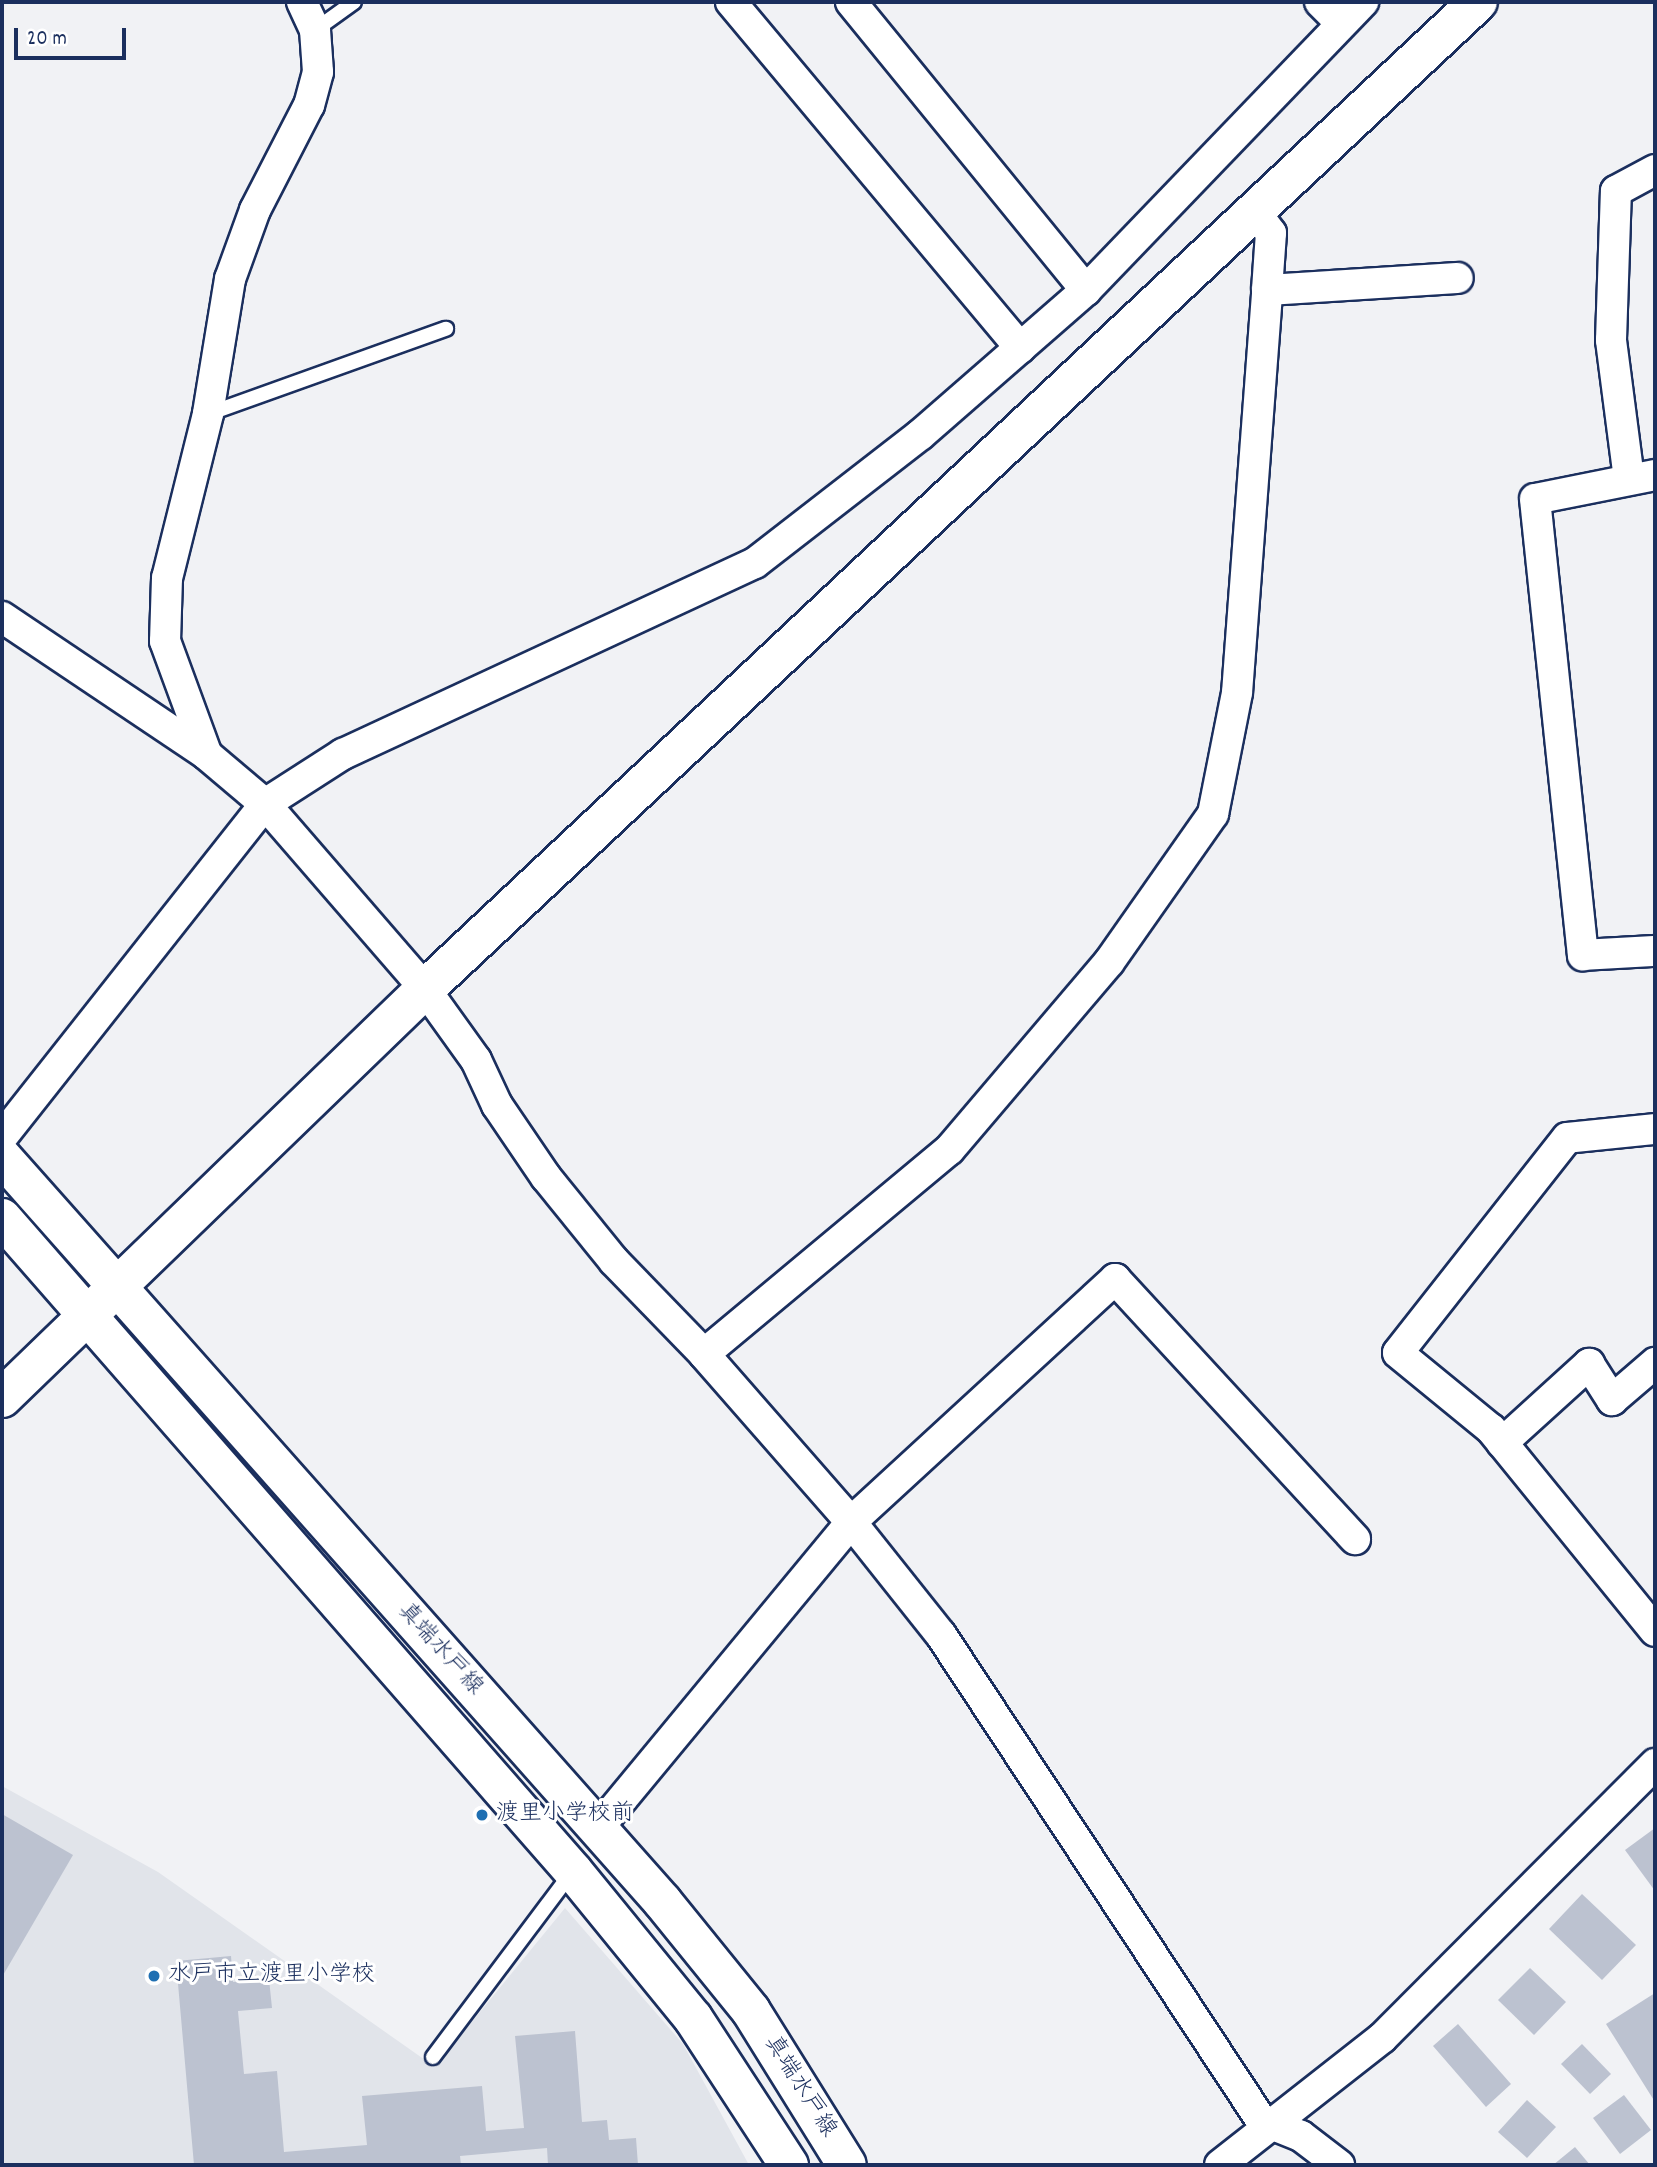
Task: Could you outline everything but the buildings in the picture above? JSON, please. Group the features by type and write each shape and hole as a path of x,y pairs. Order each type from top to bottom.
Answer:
{"main road":[{"path":"2,1398 118,1289 425,989 1478,2"},
{"name":"真端水戸線","path":"2,1157 599,1827 751,2011 847,2165"},
{"name":"真端水戸線","path":"2,1218 573,1871 693,2018 789,2165"}],"street":[{"path":"206,755 164,641 166,579 208,414 230,279 256,210 309,105 318,72 314,30 302,2"},
{"path":"731,2 1020,348"},
{"path":"851,2 1086,290"},
{"path":"1320,2 1341,23"},
{"path":"2,1138 265,804 343,754 755,563 920,435 1086,290 1363,2"},
{"path":"1655,170 1616,191 1611,340 1642,477 1535,499 1583,955 1655,951"},
{"path":"704,1354 949,1150 1109,962 1213,814 1237,693 1271,233 1255,212"},
{"path":"1267,290 1458,278"},
{"path":"2,617 206,755 265,804 425,989 476,1060 497,1105 547,1177 614,1261 704,1354 851,1522 941,1636 1013,1739 1261,2120 1301,2136 1339,2165"},
{"path":"1655,1129 1567,1138 1398,1353 1502,1443 1655,1631"},
{"path":"599,1827 851,1522 1115,1279 1355,1539"},
{"path":"1502,1443 1589,1364 1612,1400 1655,1363"},
{"path":"1220,2165 1276,2125 1382,2038 1655,1764"}],"lane":[{"path":"314,30 354,2"},
{"path":"208,414 446,329"},
{"path":"433,2057 573,1871"}],"shaded area":[{"name":"水戸市立渡里小学校","path":"2,1786 158,1872 435,2067 565,1908 683,2044 749,2165 2,2165"}],"place":[{"name":"渡里小学校前","path":"482,1815"},
{"name":"水戸市立渡里小学校","path":"154,1976"}]}
